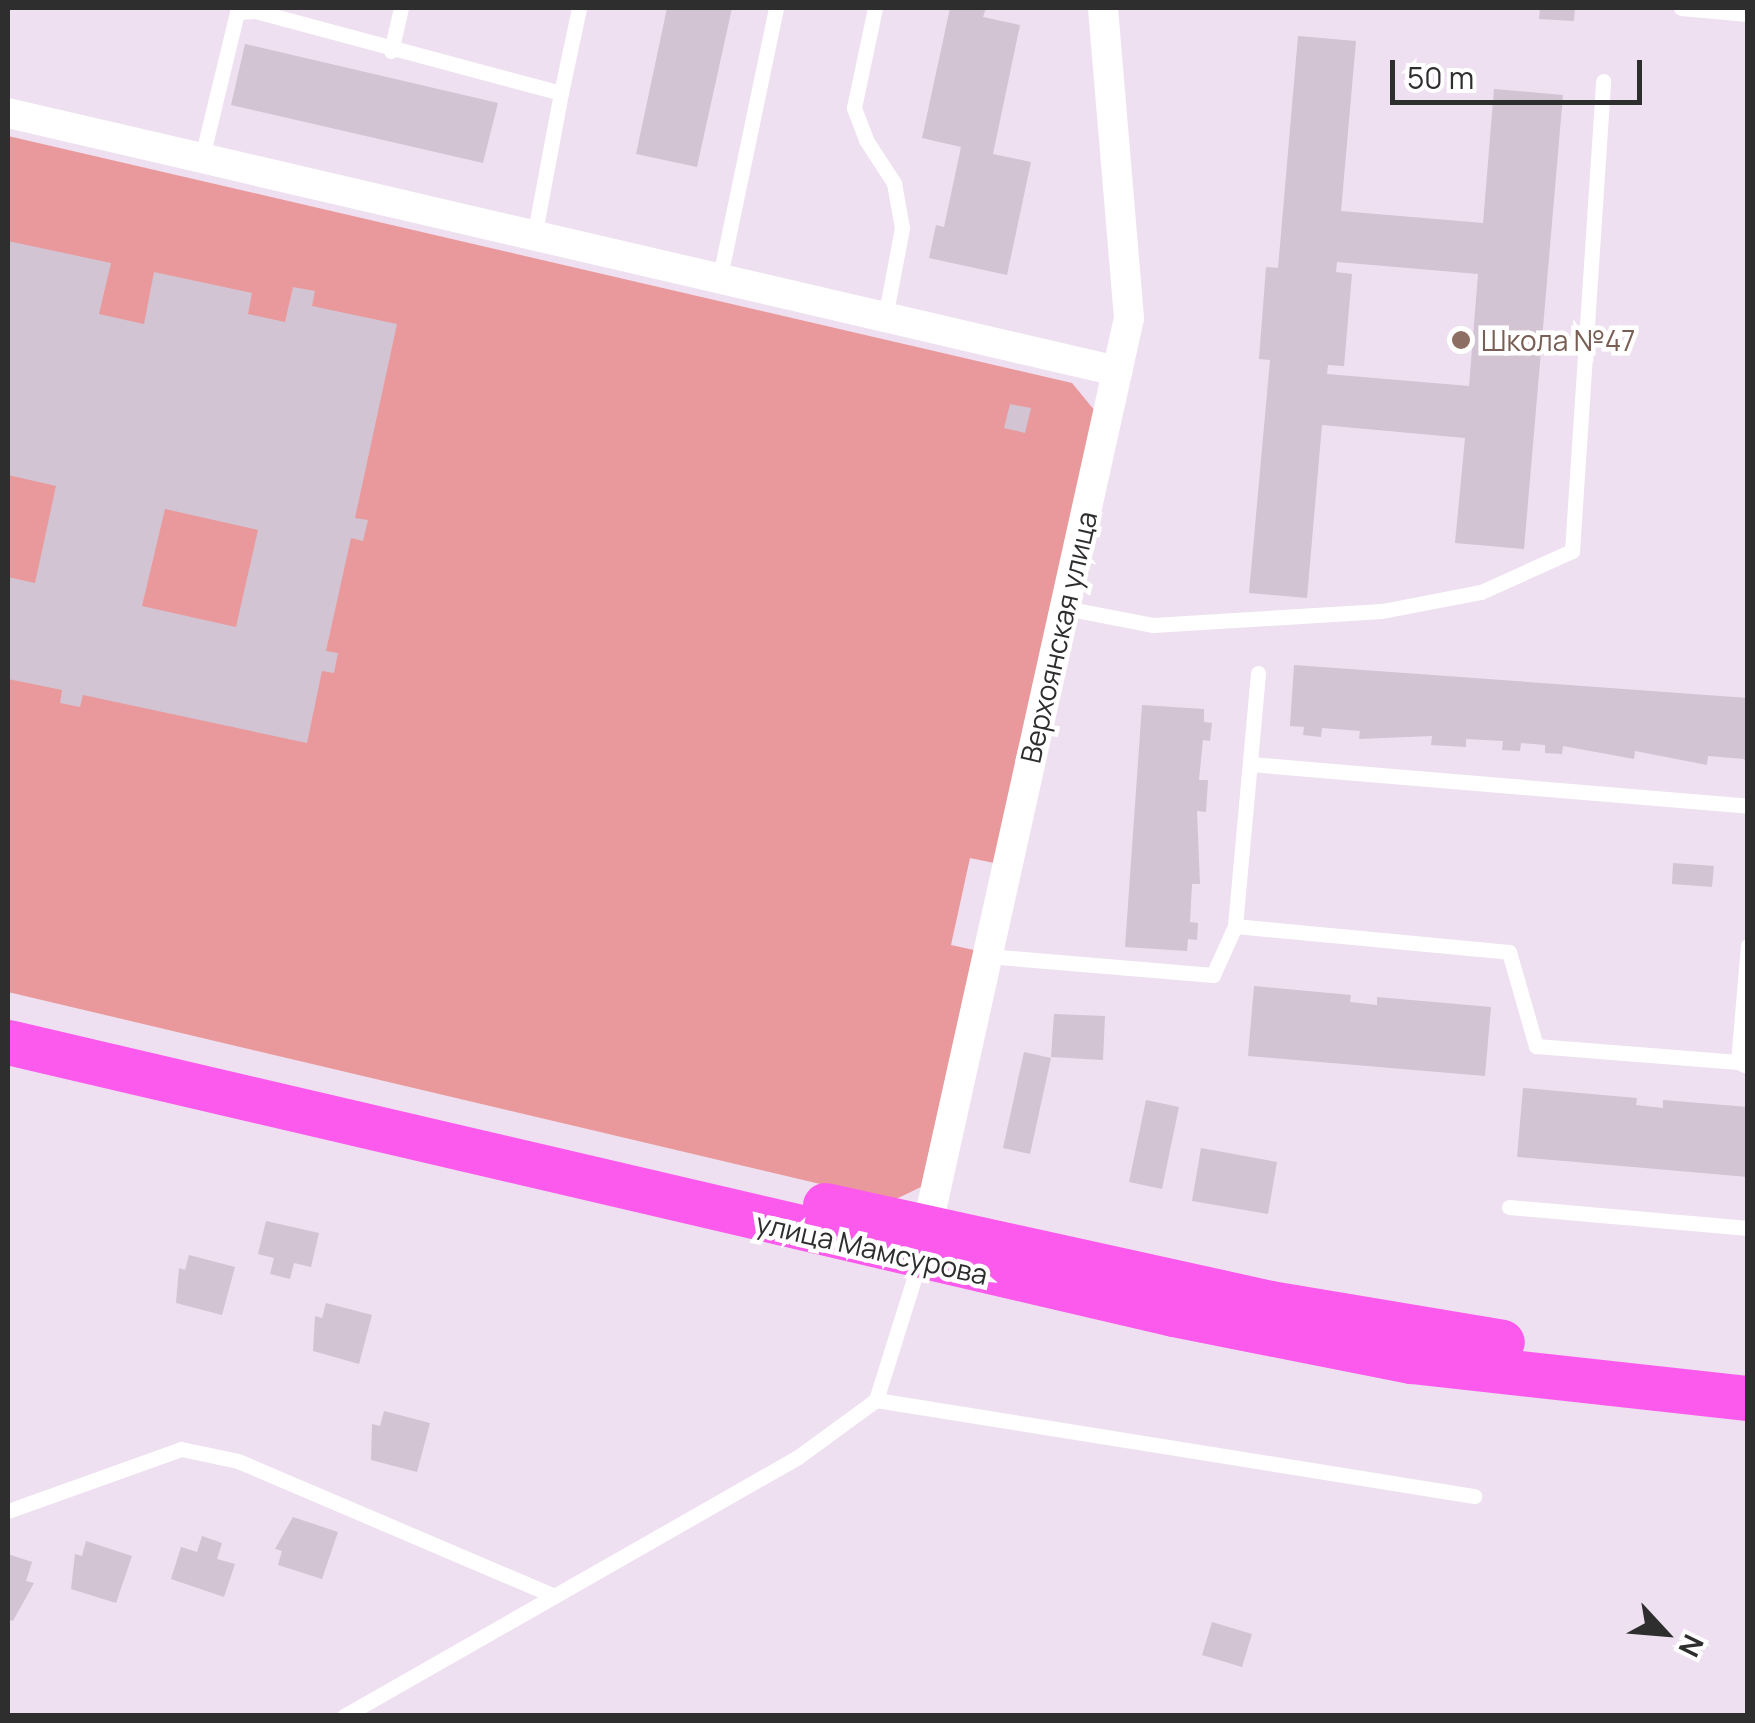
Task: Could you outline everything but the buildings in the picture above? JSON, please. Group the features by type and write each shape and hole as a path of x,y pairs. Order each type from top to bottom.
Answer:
{"main road":[{"name":"улица Мамсурова","path":"8,1014 924,1244 1412,1361 1748,1398"},
{"name":"улица Мамсурова","path":"8,1042 924,1244 1447,1334 1748,1368"}],"street":[{"name":"Верхоянская улица","path":"924,1244 1130,318 1103,8"},
{"path":"8,113 1118,371"}],"lane":[{"path":"391,51 401,8"},
{"path":"534,238 579,8"},
{"path":"719,281 776,8"},
{"path":"875,8 854,108 866,140 894,183 902,228 885,318"},
{"path":"1681,8 1748,14"},
{"path":"202,157 237,12 255,11 391,51 560,93"},
{"path":"1065,608 1153,625 1382,611 1481,592 1572,551 1603,81"},
{"path":"988,956 1213,975 1235,926 1258,673"},
{"path":"1250,764 1748,806"},
{"path":"1235,926 1509,952 1536,1046 1743,1064 1748,944"},
{"path":"1509,1207 1748,1228"},
{"path":"344,1716 798,1457 876,1400 924,1244"},
{"path":"876,1400 1474,1496"},
{"path":"8,1512 180,1449 238,1461 554,1596"}],"shaded area":[{"path":"8,136 1072,383 1095,411 994,863 970,858 951,945 974,950 921,1187 892,1201 8,992"}],"place":[{"name":"Школа №47","path":"1461,340"}]}
